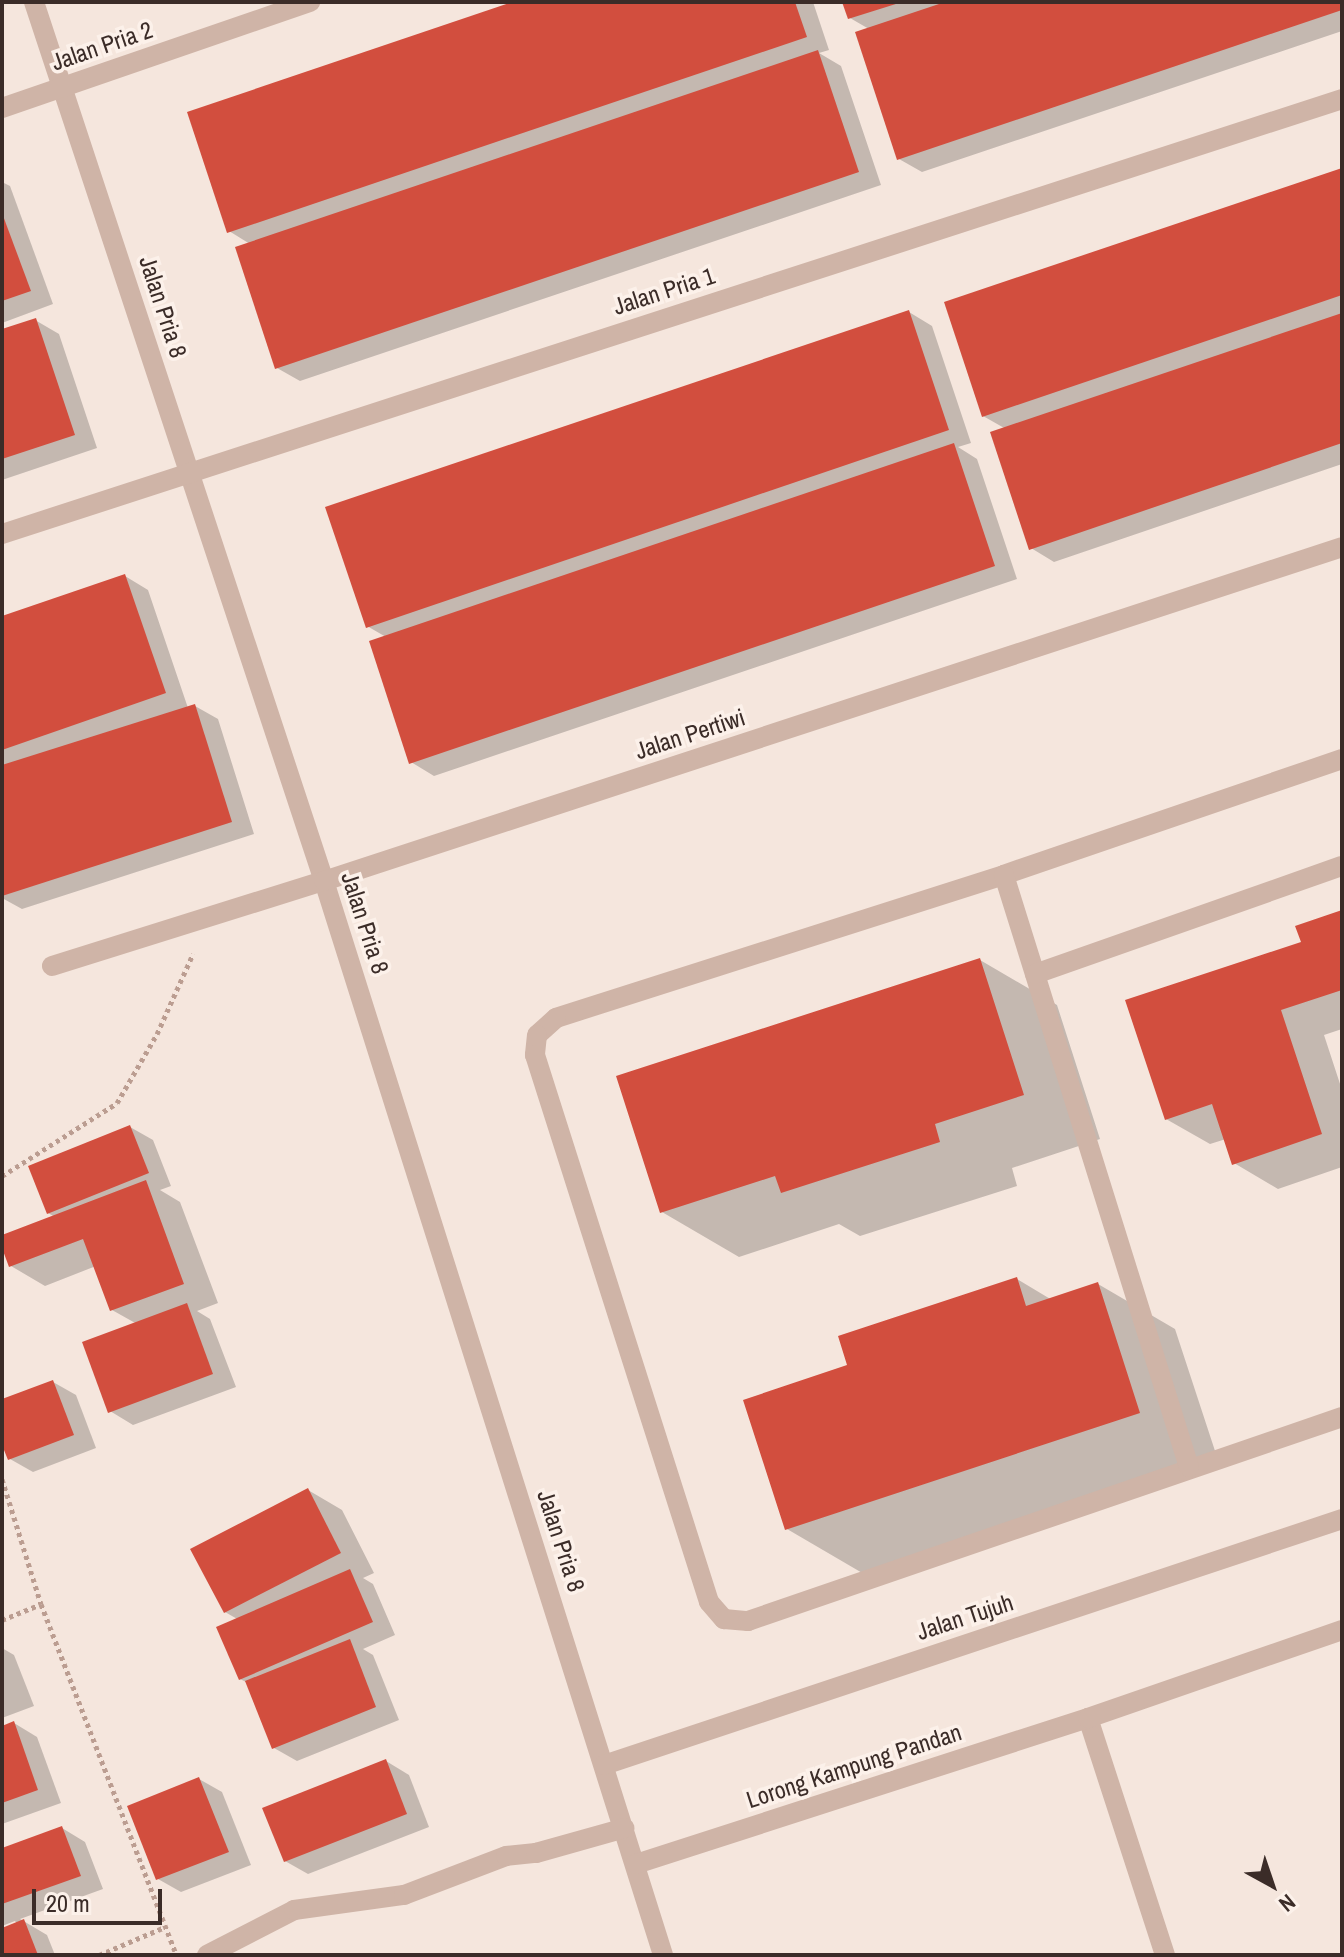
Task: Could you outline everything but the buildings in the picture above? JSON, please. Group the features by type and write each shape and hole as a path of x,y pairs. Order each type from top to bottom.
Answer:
{"street":[{"name":"Jalan Pria 8","path":"34,2 324,881 663,1955"},
{"name":"Jalan Pria 2","path":"2,108 310,2"},
{"name":"Jalan Pria 1","path":"2,534 1342,99"},
{"name":"Jalan Pertiwi","path":"52,966 324,881 1342,547"},
{"path":"1342,759 1004,875 556,1018 537,1035 535,1055 709,1602 724,1619 748,1621 1189,1467 1342,1417"},
{"path":"1035,974 1342,866"},
{"path":"1004,875 1189,1467"},
{"name":"Jalan Tujuh","path":"604,1765 1342,1519"},
{"name":"Lorong Kampung Pandan","path":"636,1864 1088,1718 1342,1630"},
{"path":"1088,1718 1165,1955"},
{"path":"207,1955 294,1910 404,1895 506,1856 536,1853 625,1828"}],"path":[{"path":"2,1176 117,1103 157,1034 210,917"},
{"path":"2,1479 41,1604 176,1955"},
{"path":"2,1620 41,1604"},
{"path":"99,1955 165,1927"}]}
